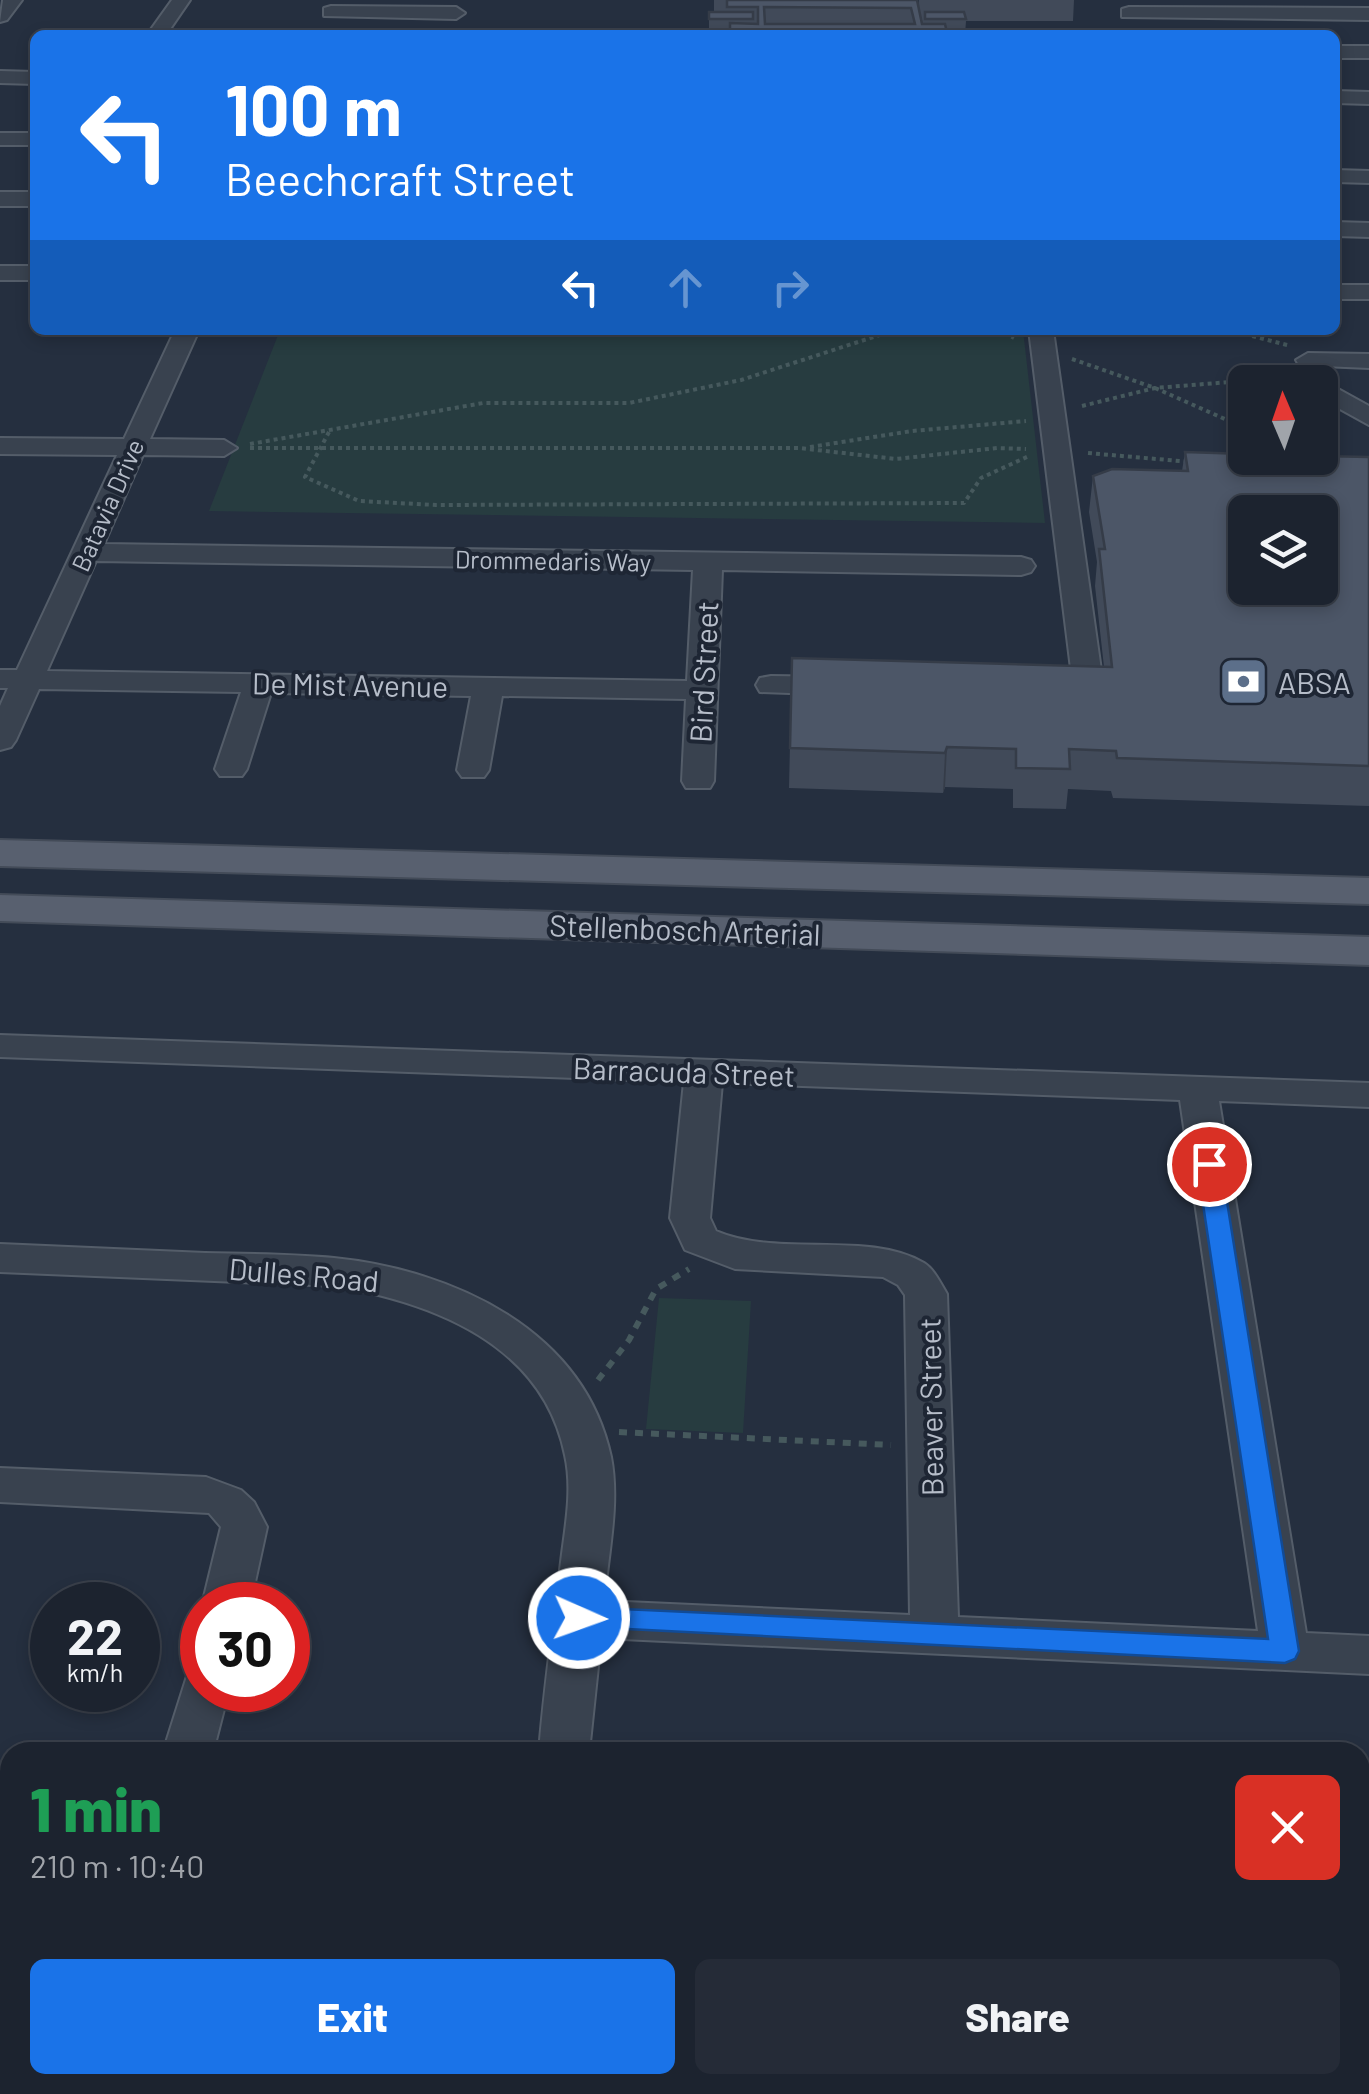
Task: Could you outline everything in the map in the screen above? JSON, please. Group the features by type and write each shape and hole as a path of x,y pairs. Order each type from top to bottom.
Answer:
{"main road":[{"name":"Stellenbosch Arterial","path":"0,853 1369,891"},
{"name":"Stellenbosch Arterial","path":"0,908 1369,950"}],"street":[{"path":"0,16 12,0"},
{"path":"160,30 181,0"},
{"path":"323,30 334,6 456,12"},
{"path":"1128,13 1188,7 1369,14"},
{"path":"1188,7 1200,30"},
{"path":"1340,52 1369,52"},
{"path":"0,77 30,78"},
{"path":"1340,97 1369,98"},
{"path":"0,139 30,139"},
{"path":"1340,176 1369,177"},
{"path":"0,199 30,200"},
{"path":"1340,229 1369,230"},
{"path":"0,299 17,273"},
{"path":"1340,292 1369,292"},
{"name":"Batavia Drive","path":"0,740 14,679 86,552 185,335"},
{"path":"1022,696 1070,696 1086,689 1087,677 1071,496 1056,451 1042,340"},
{"path":"1309,362 1369,360"},
{"path":"1309,362 1369,417"},
{"path":"0,446 224,448"},
{"name":"Drommedaris Way","path":"86,552 1021,566"},
{"name":"Bird Street","path":"698,781 708,563"},
{"name":"De Mist Avenue","path":"14,679 700,690"},
{"path":"230,769 258,683"},
{"path":"771,685 870,687"},
{"path":"473,770 488,686"},
{"name":"Barracuda Street","path":"0,1046 1369,1095"},
{"path":"704,1072 690,1218 694,1234 712,1248"},
{"path":"1198,1089 1285,1651"},
{"name":"Beaver Street","path":"712,1248 735,1254 877,1262 913,1275 922,1284 928,1304 934,1634"},
{"name":"Dulles Road","path":"0,1258 336,1272 409,1285 443,1297 503,1329 546,1368 563,1391 582,1432 590,1481 565,1742"},
{"path":"0,1485 206,1494 221,1498 233,1506 244,1526 231,1582"},
{"path":"579,1618 1369,1655"},
{"path":"191,1742 198,1712"}],"path":[{"path":"224,448 483,403 629,403 741,380 880,335"},
{"path":"1242,335 1309,362"},
{"path":"1042,340 1228,420"},
{"path":"329,432 305,477 359,501 776,506 964,503 981,478 1028,456 1056,451"},
{"path":"224,448 741,447 799,448 896,459 997,448 1194,462"},
{"path":"563,1391 600,1380 630,1340 656,1289 694,1266 712,1248"},
{"path":"582,1432 930,1448"}],"green space":[{"path":"278,335 1024,335 1045,523 209,511"},
{"path":"659,1298 751,1301 743,1433 646,1429"}],"building":[{"path":"727,0 917,0 922,24 945,24 946,30 730,30 730,23 758,24 758,7 727,7","holes":["764,7 911,8 915,24 765,24"]},
{"path":"709,12 753,12 753,19 709,19"},
{"path":"925,12 964,12 966,19 925,19"},
{"path":"1185,452 1228,453 1228,475 1338,475 1338,456 1369,457 1369,766 1117,758 1116,751 1069,749 1070,769 1016,768 1016,749 947,747 945,753 790,748 792,658 1112,667 1099,549 1105,549 1093,476 1112,469 1188,471"}],"place":[{"name":"ABSA","path":"1243,682"}],"route":[{"path":"579,1618 1285,1651 1209,1164"}]}
